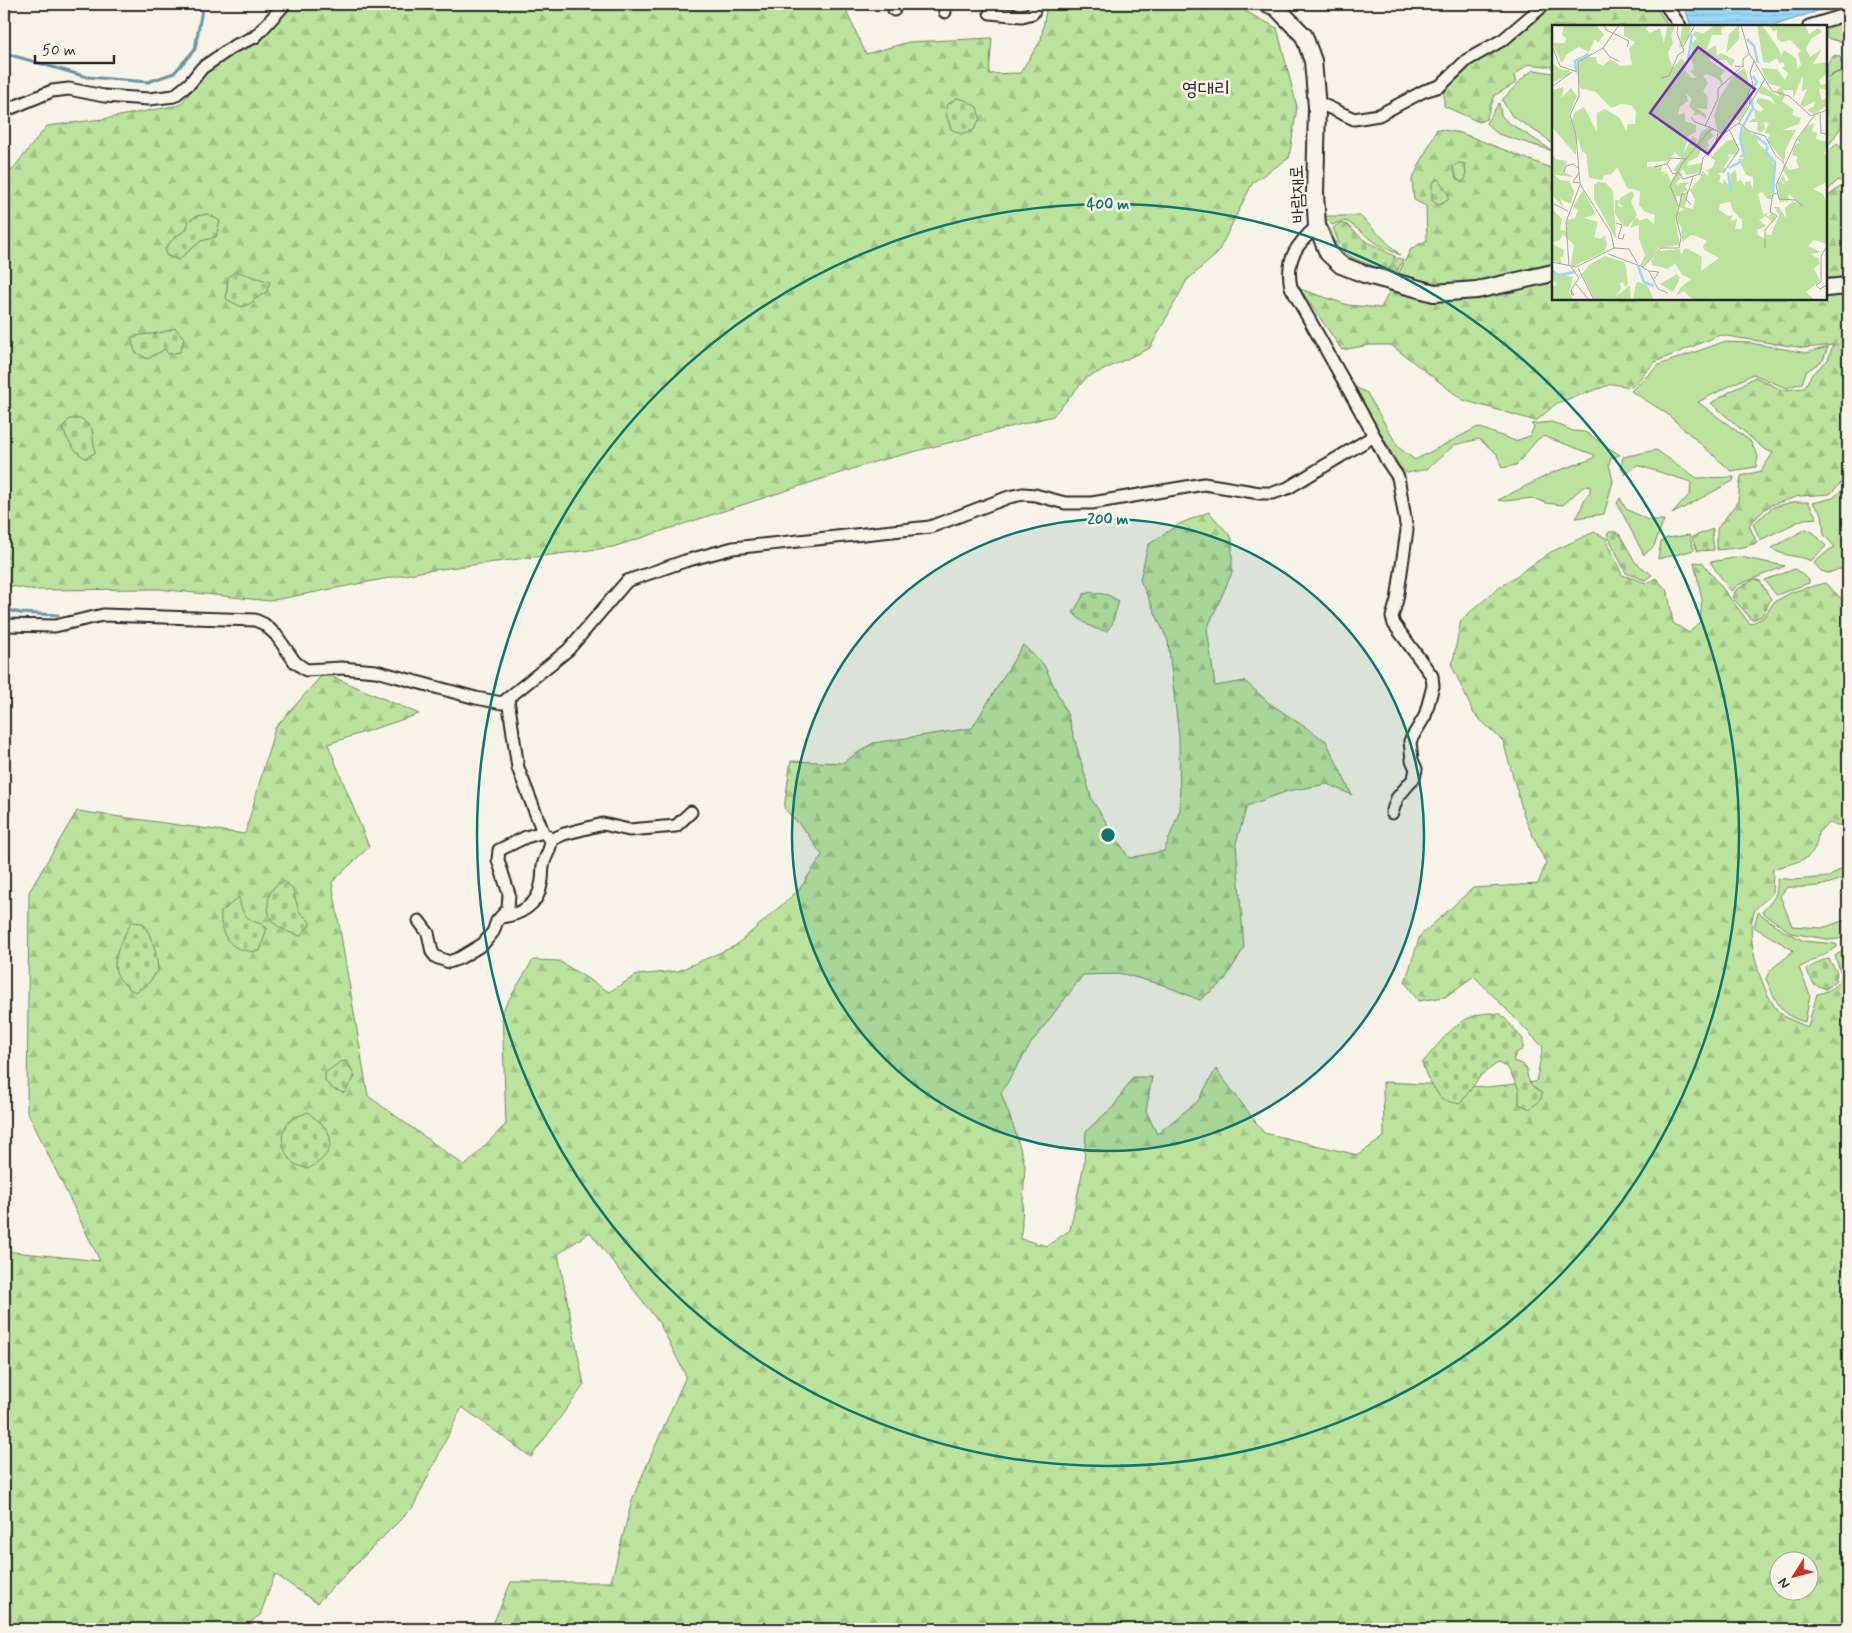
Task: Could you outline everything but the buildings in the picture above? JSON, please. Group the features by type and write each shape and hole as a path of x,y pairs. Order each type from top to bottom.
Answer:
{"street":[{"path":"4,111 52,91 68,90 104,96 149,99 174,96 190,83 202,68 234,46 255,37 285,4"},
{"path":"990,13 1022,16 1033,13 1036,4"},
{"name":"바람재로","path":"1268,4 1276,7 1304,36 1313,61 1317,102 1315,193 1317,226 1328,254 1341,264 1364,274 1434,294 1477,290 1552,274"},
{"path":"1317,102 1354,119 1379,116 1424,90 1440,86 1467,60 1504,38 1545,4"},
{"path":"1665,4 1679,25"},
{"path":"1812,25 1848,14"},
{"path":"1317,226 1300,242 1289,266 1292,287 1387,462 1398,477 1407,530 1397,600 1392,617 1394,624 1432,676 1433,686 1425,716 1410,741 1412,760 1416,769 1414,778 1397,798 1392,813"},
{"path":"1827,288 1848,286"},
{"path":"4,624 55,626 103,615 255,620 264,624 276,635 295,662 306,670 341,668 376,671 476,698 502,703 568,650 627,581 685,561 733,548 930,527 1008,497 1022,494 1035,495 1065,503 1092,503 1204,484 1260,493 1273,493 1288,488 1374,436"},
{"path":"501,917 513,916 534,903 541,888 543,865 551,848 524,787 518,768 511,730 508,698"},
{"path":"419,921 428,933 432,952 436,957 449,962 460,958 483,944 508,909 509,894 498,860 499,850 526,837 564,834 603,824 629,830 676,826 691,812"}],"green space":[{"path":"295,4 849,4 847,13 866,54 909,42 992,38 989,74 1020,73 1041,40 1047,4 1216,4 1239,8 1277,28 1297,107 1289,158 1253,182 1217,254 1187,280 1150,348 1086,378 1053,416 874,462 613,547 425,571 269,601 159,589 35,590 4,585 4,180 47,126 103,119 180,105 230,42"},
{"path":"1554,4 1654,4 1667,25 1552,25 1552,67 1528,64 1514,76 1516,83 1495,95 1486,119 1479,122 1444,106 1444,92 1472,63 1519,35"},
{"path":"1848,19 1848,51 1843,42 1827,38 1827,26"},
{"path":"1835,55 1840,57 1843,69 1827,77 1827,68 1830,59"},
{"path":"1534,70 1552,73 1552,144 1512,116 1502,100 1526,75"},
{"path":"1843,72 1848,105 1844,121 1827,148 1827,79 1836,73"},
{"path":"957,98 977,107 980,118 974,130 961,134 951,129 946,114 947,105"},
{"path":"1499,103 1501,115 1506,121 1552,151 1498,134 1486,123"},
{"path":"1437,129 1461,133 1552,169 1552,300 1827,300 1827,197 1840,187 1848,192 1848,480 1843,481 1830,494 1799,496 1771,505 1749,525 1757,543 1743,547 1717,550 1717,529 1738,501 1741,476 1761,471 1773,453 1764,449 1711,403 1755,377 1782,390 1804,388 1812,374 1828,360 1833,345 1804,348 1720,335 1655,362 1632,387 1612,384 1557,403 1536,421 1463,400 1391,345 1369,345 1342,350 1300,289 1348,305 1381,308 1411,249 1427,240 1426,206 1414,200 1412,180"},
{"path":"1837,143 1841,147 1848,167 1848,184 1838,180 1827,191 1827,154"},
{"path":"1458,163 1465,164 1466,178 1462,182 1456,178 1453,167"},
{"path":"1438,179 1448,193 1448,200 1439,205 1432,201 1432,183"},
{"path":"208,214 220,221 216,237 201,241 178,260 166,255 165,248 175,237 186,230 189,221 197,216"},
{"path":"1327,216 1360,216 1400,255 1379,245 1348,222 1342,221 1332,225 1325,218"},
{"path":"1325,222 1338,247 1354,258 1388,272 1398,258 1403,260 1394,277 1348,261 1329,243"},
{"path":"1340,223 1347,225 1364,240 1396,257 1388,270 1344,250 1333,228"},
{"path":"235,271 270,282 267,291 242,307 226,299 228,278"},
{"path":"175,328 184,338 180,352 168,354 165,349 148,359 135,352 131,337 164,332"},
{"path":"1723,342 1750,343 1806,353 1828,347 1823,360 1806,372 1802,383 1786,388 1753,374 1698,402 1750,441 1758,456 1756,467 1731,471 1666,413 1631,391 1659,365"},
{"path":"1355,387 1367,393 1398,447 1415,460 1478,427 1515,441 1530,436 1534,427 1531,424 1552,422 1573,431 1585,432 1620,455 1611,458 1609,464 1613,481 1604,514 1576,518 1590,492 1590,486 1583,487 1563,505 1546,503 1533,498 1498,500 1554,472 1592,459 1595,455 1543,436 1537,440 1516,465 1502,468 1497,454 1479,439 1454,445 1427,469 1407,473 1399,466"},
{"path":"70,419 82,419 92,429 95,453 85,458 71,444 62,427"},
{"path":"1656,450 1697,478 1734,477 1733,481 1672,514 1690,494 1691,482 1637,465 1625,475 1621,467 1623,457"},
{"path":"1848,485 1848,566 1828,573 1821,571 1814,563 1835,547 1824,535 1822,514 1813,503 1833,498"},
{"path":"1620,498 1626,509 1648,520 1664,520 1654,546 1644,555 1617,503"},
{"path":"1793,502 1808,502 1817,518 1804,519 1760,540 1753,524 1773,507"},
{"path":"1209,512 1232,538 1232,573 1207,629 1215,686 1245,681 1269,703 1326,741 1352,795 1327,784 1288,791 1247,806 1236,843 1244,948 1224,981 1200,1000 1163,985 1123,974 1083,975 1032,1042 1001,1093 1025,1165 1021,1239 1047,1246 1070,1230 1084,1164 1086,1131 1114,1106 1133,1077 1152,1077 1146,1111 1157,1134 1198,1101 1216,1069 1264,1133 1358,1155 1384,1137 1383,1082 1487,1087 1536,1082 1543,1047 1474,976 1445,997 1418,1001 1405,982 1420,936 1473,888 1538,884 1546,863 1525,819 1503,741 1474,714 1452,666 1461,620 1496,590 1551,552 1594,532 1606,538 1622,575 1647,583 1656,578 1668,592 1673,623 1689,633 1700,621 1702,599 1694,562 1703,563 1750,624 1763,618 1774,602 1792,592 1825,583 1848,605 1848,827 1829,823 1818,832 1817,842 1810,855 1798,862 1773,869 1772,894 1755,910 1751,933 1760,976 1771,1001 1783,1015 1808,1027 1817,994 1832,988 1842,976 1835,956 1848,947 1848,1629 491,1629 511,1582 611,1582 633,1497 686,1376 660,1324 590,1232 558,1254 584,1385 531,1457 462,1407 413,1507 317,1603 275,1574 260,1615 241,1629 4,1629 4,1251 100,1261 27,1111 29,892 77,811 245,834 275,728 324,673 419,714 328,744 369,847 332,882 368,1096 465,1166 506,1124 502,1011 533,960 559,961 609,992 637,975 678,971 735,946 799,890 822,855 807,833 784,808 791,761 842,763 873,743 972,728 1023,645 1044,665 1068,716 1092,800 1129,858 1164,851 1180,810 1179,737 1168,641 1140,580 1148,545 1179,524"},
{"path":"1713,529 1714,550 1697,551 1692,537"},
{"path":"1806,529 1814,533 1826,546 1811,561 1780,553 1772,548"},
{"path":"1616,532 1620,535 1635,562 1652,575 1645,580 1626,573 1607,534"},
{"path":"1689,535 1694,550 1658,559 1661,542 1667,538"},
{"path":"1740,557 1785,566 1738,585 1731,591 1710,562"},
{"path":"1795,569 1809,580 1809,583 1776,595 1765,580"},
{"path":"1755,579 1760,581 1771,599 1762,616 1752,620 1732,597 1736,590"},
{"path":"1092,592 1108,595 1119,601 1112,624 1107,631 1089,625 1073,613 1084,594"},
{"path":"1848,864 1848,874 1834,882 1819,886 1787,887 1780,896 1792,926 1822,928 1848,919 1848,934 1843,938 1832,940 1791,933 1762,912 1776,893 1777,878 1794,880 1829,877"},
{"path":"284,881 292,888 299,911 310,922 310,925 300,936 275,924 270,916 268,901 271,891 275,886"},
{"path":"239,897 244,914 267,928 260,951 242,950 235,947 225,937 222,929 221,912"},
{"path":"1758,912 1782,930 1804,941 1836,944 1837,947 1799,968 1810,995 1805,1022 1790,1016 1784,1011 1776,1000 1766,979 1771,970 1793,950 1754,927"},
{"path":"131,922 143,923 154,946 158,971 147,985 135,992 118,977 115,968 115,960 121,942"},
{"path":"1829,959 1837,973 1835,982 1826,989 1814,984 1806,970 1821,961"},
{"path":"1489,1013 1501,1014 1523,1039 1523,1049 1516,1053 1513,1061 1522,1064 1527,1069 1530,1083 1542,1093 1541,1099 1530,1109 1519,1104 1519,1090 1508,1068 1498,1063 1481,1075 1460,1104 1442,1100 1427,1077 1422,1063 1451,1030 1468,1018"},
{"path":"346,1061 355,1077 344,1093 333,1089 325,1081 325,1073 340,1062"},
{"path":"308,1112 327,1129 330,1144 322,1159 307,1169 296,1165 291,1160 284,1150 282,1138 283,1132 290,1121"}],"water":[{"path":"1689,4 1838,4 1776,25 1691,25 1686,11"}],"waterway":[{"path":"4,53 87,77 148,82 174,73 195,49 203,4"},
{"path":"4,609 20,613 58,615"}],"district":[{"name":"영대리","path":"1206,88"}]}
